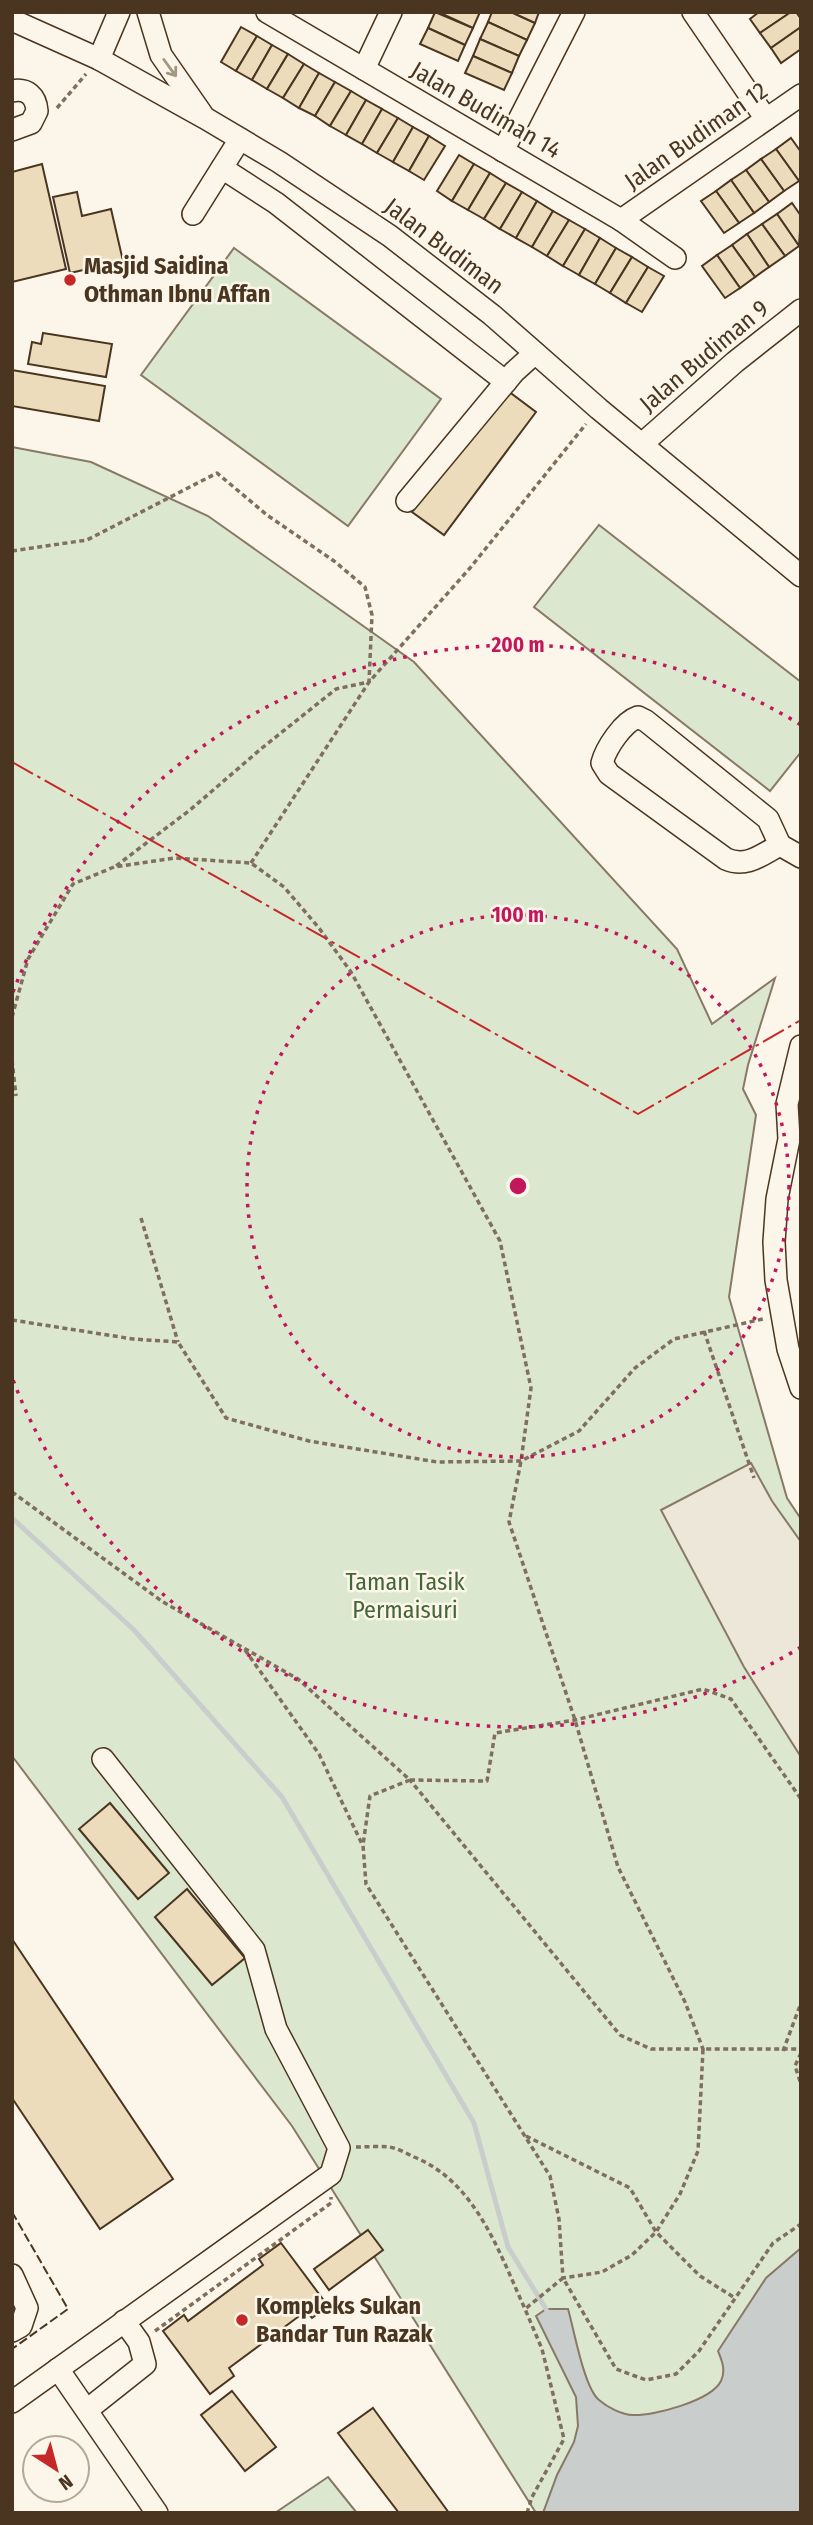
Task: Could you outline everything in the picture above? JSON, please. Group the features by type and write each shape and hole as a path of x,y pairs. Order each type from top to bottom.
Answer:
{"street":[{"path":"99,59 119,12"},
{"path":"148,12 161,55 205,118"},
{"name":"Jalan Budiman 14","path":"267,12 621,220 675,258"},
{"path":"364,69 391,12"},
{"path":"503,151 574,12"},
{"path":"693,12 766,119"},
{"name":"Jalan Budiman","path":"12,20 99,59 205,118 390,236 492,315 598,409 801,576"},
{"path":"12,130 24,127 36,117 37,104 34,98 15,88"},
{"name":"Jalan Budiman 12","path":"621,220 801,95"},
{"path":"193,214 240,139"},
{"path":"222,168 276,203 506,382"},
{"name":"Jalan Budiman 9","path":"642,444 735,362 801,310"},
{"path":"407,501 506,382 535,353"},
{"path":"780,845 753,860 737,864 726,859 609,774 603,764 605,753 631,719 638,717 646,721 768,819 780,845 801,858"},
{"path":"801,1046 788,1104 789,1139 777,1199 774,1242 776,1280 788,1349 801,1388"},
{"path":"789,1139 801,1115"},
{"path":"12,2402 331,2174 339,2148 276,2029 254,1950 103,1759"},
{"path":"12,2331 21,2326 27,2308 13,2277"},
{"path":"87,2410 145,2364 139,2342 124,2321"},
{"path":"58,2369 157,2513"}],"path":[{"path":"36,117 53,112 99,59"},
{"path":"251,863 369,682 470,568 598,409"},
{"path":"12,551 87,540 217,473 267,515 334,561 365,587 372,615 369,682"},
{"path":"114,867 190,810 335,689 369,682"},
{"path":"12,1017 28,959 73,884 114,867 175,858 251,863 284,887 319,928 351,972 500,1241 531,1388 509,1522 575,1720 618,1867 685,2002 703,2049 698,2151 680,2194 656,2232 632,2255 602,2272 563,2278 525,2309"},
{"path":"12,1060 16,1096"},
{"path":"141,1218 178,1342 226,1418 309,1441 437,1462 521,1461 579,1431 635,1368 674,1339 782,1315"},
{"path":"12,1320 133,1339 178,1342"},
{"path":"704,1331 754,1478"},
{"path":"12,1492 163,1602 298,1679 410,1780 620,2035 651,2049 801,2051 795,2066 801,2084"},
{"path":"244,1649 319,1754 363,1845"},
{"path":"801,1799 731,1699 703,1689 575,1720 495,1733 487,1781 410,1780 370,1796 363,1845 366,1884 550,2176 559,2219 563,2278 615,2369 646,2380 676,2374 699,2351 773,2244 801,2224"},
{"path":"783,2050 801,2003"},
{"path":"524,2135 630,2188 656,2232 700,2276 735,2298"},
{"path":"339,2148 390,2147 423,2160 446,2175 471,2202 490,2232 542,2349 564,2440 532,2497 527,2513"},
{"path":"139,2342 331,2203 331,2174"}],"green space":[{"path":"234,248 441,399 348,526 141,375"},
{"name":"Taman Tasik Permaisuri","path":"12,447 91,462 208,516 414,662 677,949 712,1024 775,978 743,1089 756,1115 729,1297 787,1498 801,1519 801,2513 536,2513 292,2126 12,1756"},
{"path":"599,525 801,682 801,752 770,791 534,607"},
{"path":"328,2477 357,2513 275,2513"}],"shaded area":[{"path":"751,1463 772,1501 801,1542 801,1757 744,1667 661,1510"},
{"path":"801,2248 801,2513 543,2513 557,2475 574,2442 578,2426 576,2397 536,2316 546,2309 568,2309 589,2384 602,2403 629,2415 667,2410 706,2395 721,2381 722,2362 718,2351 766,2278"}],"building":[{"path":"435,12 473,28 465,45 428,28"},
{"path":"438,12 480,12 473,28"},
{"path":"492,12 511,12 535,23 527,40 488,22"},
{"path":"511,12 539,12 535,23"},
{"path":"759,12 791,12 760,33 750,19"},
{"path":"791,12 796,12 801,19 801,27 771,48 760,33"},
{"path":"488,22 527,40 519,56 480,39"},
{"path":"241,27 257,36 236,71 221,62"},
{"path":"801,27 801,49 781,63 771,48"},
{"path":"428,28 465,45 458,61 420,44"},
{"path":"257,36 272,45 252,80 236,71"},
{"path":"480,39 519,56 512,73 473,56"},
{"path":"272,45 288,54 267,89 252,80"},
{"path":"288,54 304,64 283,98 267,89"},
{"path":"473,56 512,73 504,90 465,73"},
{"path":"304,64 319,73 299,108 283,98"},
{"path":"319,73 335,82 315,116 299,108"},
{"path":"335,82 351,91 330,126 315,116"},
{"path":"351,91 366,100 346,135 330,126"},
{"path":"366,100 382,109 362,144 346,135"},
{"path":"382,109 398,118 377,153 362,144"},
{"path":"398,118 413,127 393,162 377,153"},
{"path":"413,127 429,136 409,171 393,162"},
{"path":"429,136 445,146 424,180 409,171"},
{"path":"791,138 801,152 799,181 776,149"},
{"path":"776,149 799,181 784,191 761,159"},
{"path":"459,155 474,164 452,201 437,191"},
{"path":"761,159 784,191 769,202 746,170"},
{"path":"42,164 66,269 12,282 12,172"},
{"path":"474,164 490,173 468,210 452,201"},
{"path":"746,170 769,202 754,213 731,180"},
{"path":"490,173 506,183 484,219 468,210"},
{"path":"731,180 754,213 739,223 716,191"},
{"path":"506,183 522,192 500,229 484,219"},
{"path":"716,191 739,223 724,233 701,201"},
{"path":"77,192 82,216 111,209 123,261 70,273 53,197"},
{"path":"522,192 537,201 516,238 500,229"},
{"path":"537,201 553,211 532,247 516,238"},
{"path":"792,203 801,216 799,246 777,214"},
{"path":"553,211 569,220 547,256 532,247"},
{"path":"777,214 799,246 785,256 762,224"},
{"path":"569,220 585,229 563,266 547,256"},
{"path":"762,224 785,256 769,267 747,234"},
{"path":"585,229 600,238 579,275 563,266"},
{"path":"747,234 769,267 755,277 732,245"},
{"path":"600,238 616,248 595,284 579,275"},
{"path":"732,245 755,277 740,288 717,255"},
{"path":"616,248 632,257 610,293 595,284"},
{"path":"717,255 740,288 725,298 702,266"},
{"path":"632,257 648,267 626,303 610,293"},
{"path":"648,267 664,276 642,312 626,303"},
{"path":"43,333 112,344 106,377 28,364 32,342 41,344"},
{"path":"12,370 105,386 99,421 12,406"},
{"path":"504,388 536,412 444,535 412,512"},
{"path":"110,1803 169,1873 138,1899 79,1829"},
{"path":"187,1889 245,1958 212,1985 155,1917"},
{"path":"12,1939 173,2179 100,2229 12,2098"},
{"path":"368,2230 383,2250 329,2290 314,2269"},
{"name":"Kompleks Sukan Bandar Tun Razak","path":"281,2243 328,2306 312,2318 306,2311 229,2368 234,2376 210,2394 163,2331 184,2315 188,2321 263,2265 259,2259"},
{"path":"232,2391 276,2447 245,2471 201,2415"},
{"path":"373,2408 449,2513 399,2513 338,2433"}],"waterway":[{"path":"12,1518 134,1630 282,1797 474,2123 508,2247 546,2309"}],"fence":[{"path":"12,2212 68,2309 12,2349"}],"power":[{"path":"12,762 638,1114 801,1020"}],"place":[{"name":"Masjid Saidina Othman Ibnu Affan","path":"70,280"},
{"name":"Kompleks Sukan Bandar Tun Razak","path":"242,2320"}]}
